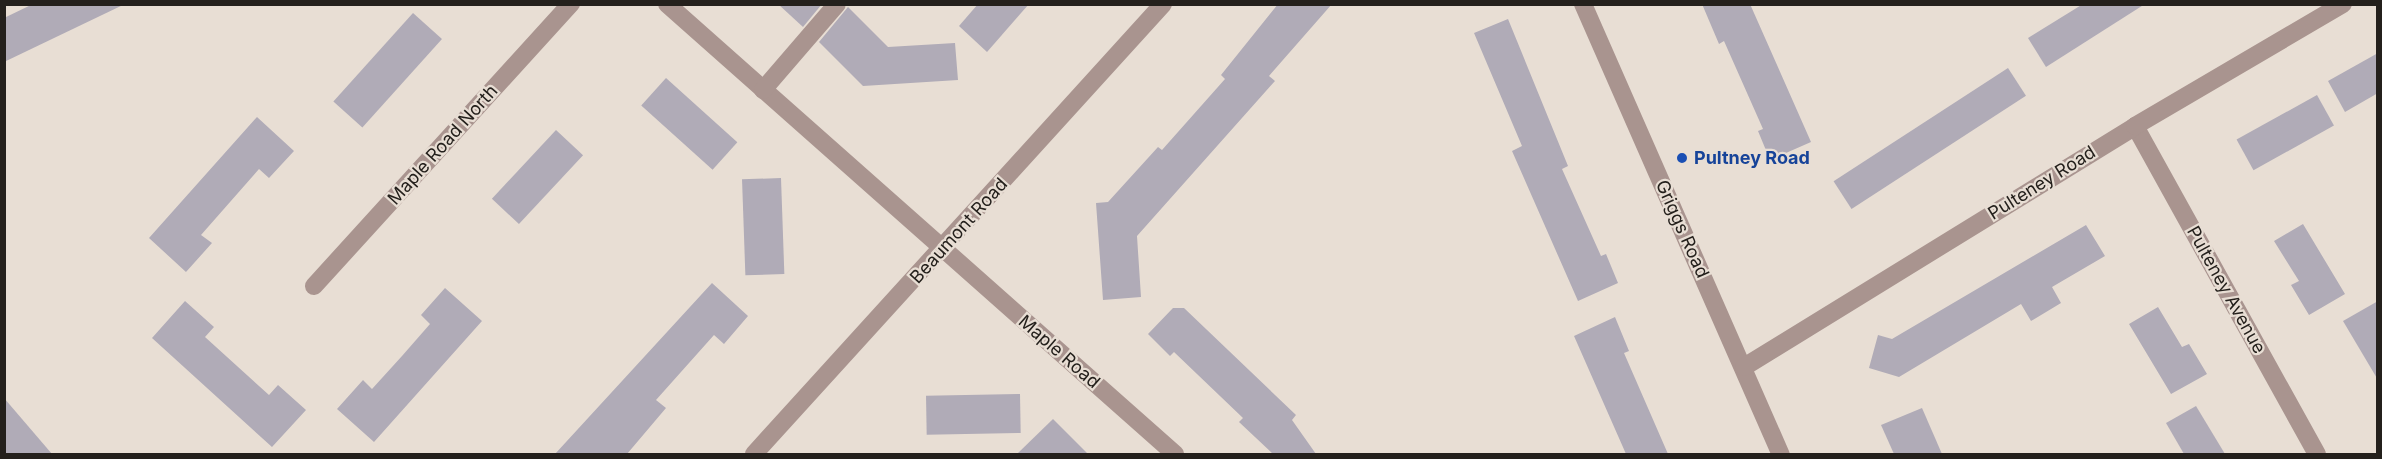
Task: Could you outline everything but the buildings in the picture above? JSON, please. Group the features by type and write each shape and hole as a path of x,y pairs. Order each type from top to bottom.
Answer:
{"street":[{"name":"Maple Road North","path":"314,286 571,4"},
{"path":"667,4 943,250"},
{"path":"764,90 837,4"},
{"name":"Beaumont Road","path":"754,454 943,250 1163,4"},
{"name":"Griggs Road","path":"1583,4 1781,454"},
{"name":"Pulteney Road","path":"1744,367 2135,126 2343,4"},
{"name":"Pulteney Avenue","path":"2135,126 2317,454"},
{"name":"Maple Road","path":"943,250 1175,454"}],"place":[{"name":"Pultney Road","path":"1682,158"}]}
